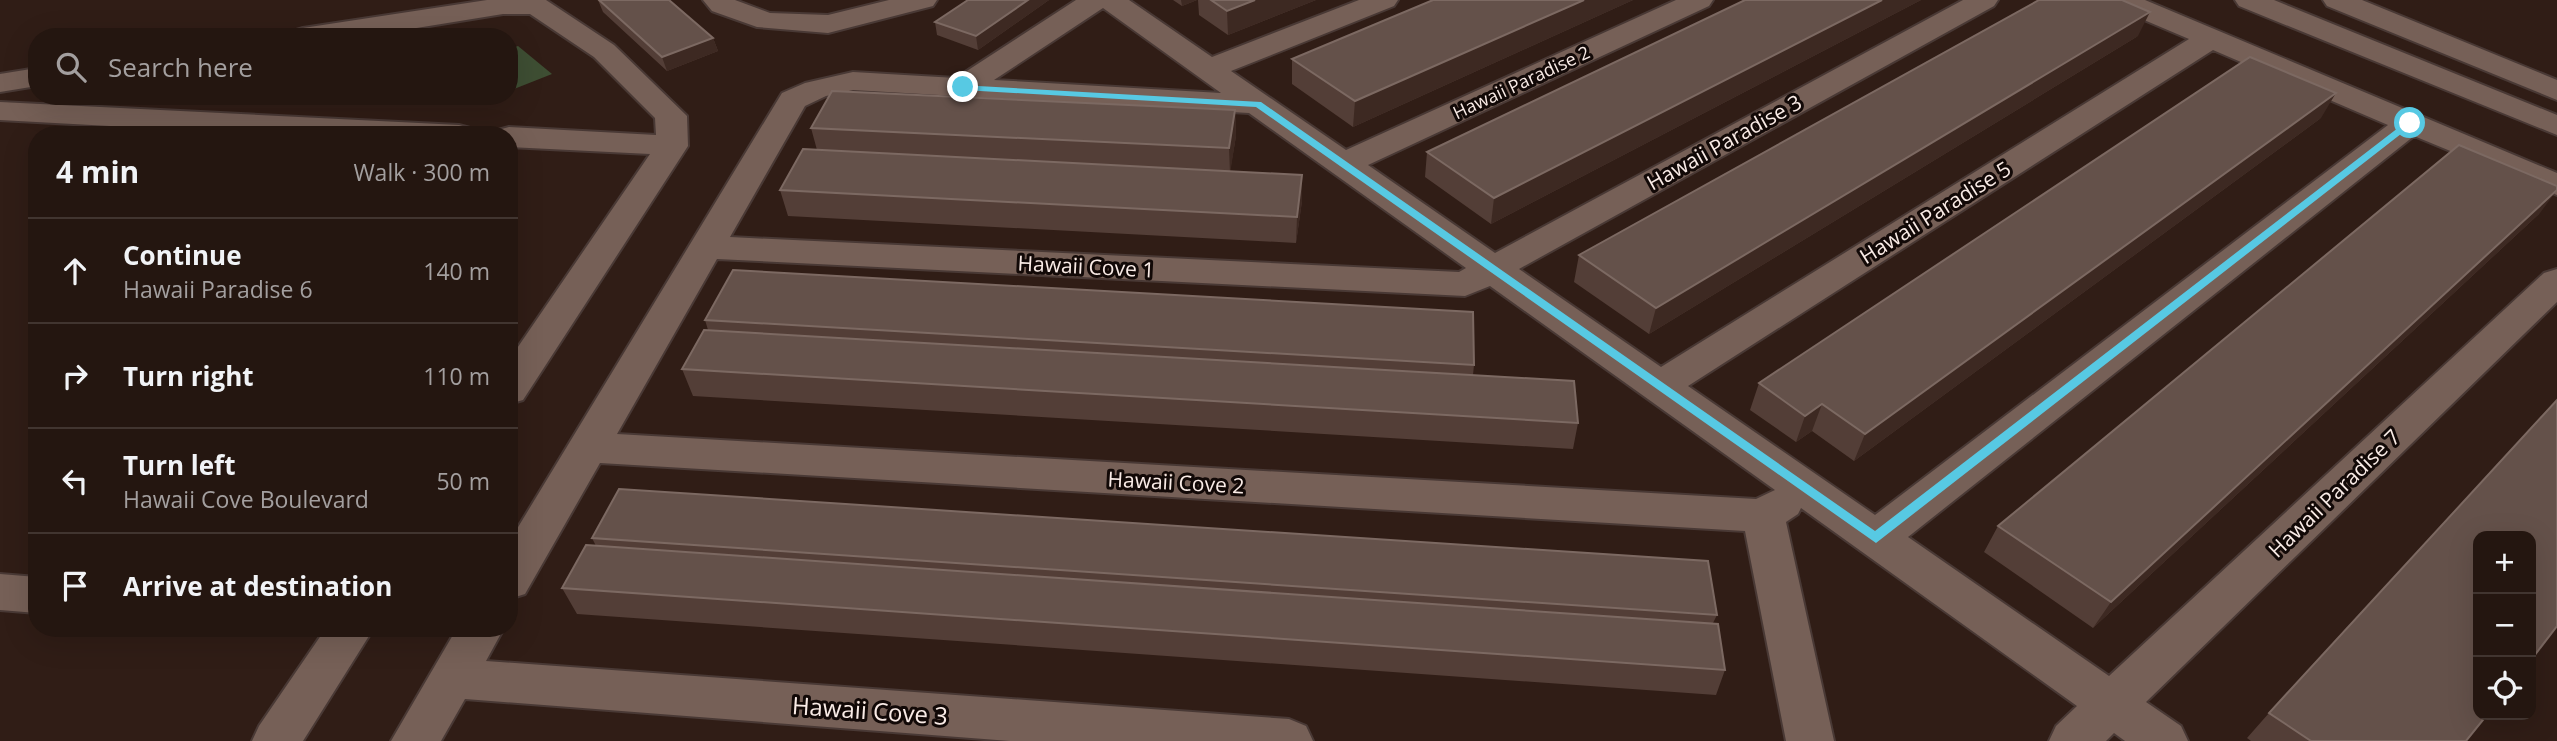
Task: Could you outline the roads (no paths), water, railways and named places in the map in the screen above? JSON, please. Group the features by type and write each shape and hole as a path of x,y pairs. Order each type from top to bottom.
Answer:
{"street":[{"path":"692,17 719,3 767,21 828,24 923,0"},
{"path":"1041,0 1086,6"},
{"path":"1110,0 1343,164 1479,276 1659,386 2164,741"},
{"path":"1209,69 1384,0"},
{"name":"Hawaii Paradise 2","path":"1343,164 1699,0"},
{"name":"Hawaii Paradise 3","path":"1479,276 1984,0"},
{"path":"2121,0 2557,185"},
{"path":"2249,0 2557,126"},
{"path":"2337,0 2378,7 2557,91"},
{"path":"361,28 503,6 536,6 617,46 671,116 672,146 518,377"},
{"path":"963,87 1086,6"},
{"path":"1009,24 1041,35"},
{"name":"Hawaii Paradise 5","path":"1659,386 2211,38"},
{"path":"0,83 28,78"},
{"path":"518,566 793,100 816,89 853,81 1258,104"},
{"path":"0,111 287,126"},
{"path":"1876,538 2410,123"},
{"path":"518,137 672,146"},
{"name":"Hawaii Cove 1","path":"706,247 1479,276"},
{"name":"Hawaii Paradise 7","path":"2073,741 2557,281"},
{"name":"Hawaii Cove 2","path":"588,447 1763,516"},
{"path":"1804,488 1763,516 1810,741"},
{"path":"0,592 28,594"},
{"path":"276,741 345,637"},
{"path":"415,741 476,637"},
{"name":"Hawaii Cove 3","path":"452,678 1289,741"}]}
